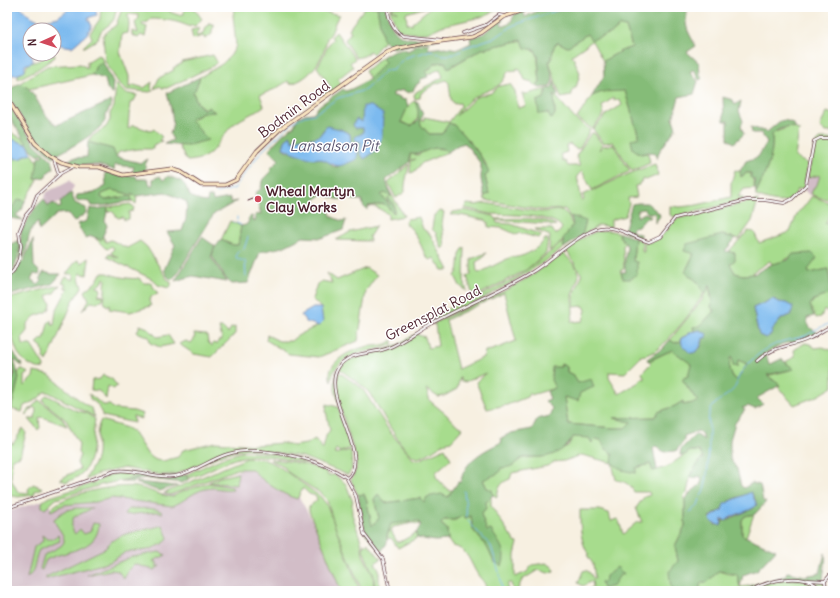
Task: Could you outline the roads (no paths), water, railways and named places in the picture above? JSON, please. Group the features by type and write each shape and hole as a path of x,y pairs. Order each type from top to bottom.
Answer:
{"main road":[{"name":"Bodmin Road","path":"7,98 34,141 54,159 74,166 99,167 125,175 171,169 181,172 201,185 229,184 236,180 257,151 280,129 388,52 399,48 475,36 504,16 533,7"}],"street":[{"path":"387,7 389,17 398,34 443,40"},
{"path":"463,33 486,25 499,16 504,16"},
{"name":"Greensplat Road","path":"347,478 350,476 354,467 352,449 333,384 337,370 344,361 352,357 393,346 429,324 492,294 532,272 584,236 600,228 615,230 649,242 660,237 675,218 747,200 759,199 779,203 788,202 806,185 814,141 818,138 833,138"},
{"path":"54,159 59,175"},
{"path":"7,278 14,270 19,259 21,246 18,232 26,215 32,208 37,194 59,175 74,166"},
{"path":"757,361 762,356 784,345 800,342 833,326"},
{"path":"7,352 10,372 7,383"},
{"path":"7,508 115,471 125,470 163,476 174,476 227,454 242,451 277,453 300,457 340,473 347,478 356,496 360,522 364,534 383,559 390,591"},
{"path":"825,591 825,581 833,572"},
{"path":"750,591 777,580 825,581"},
{"path":"807,580 825,591"}],"water":[{"path":"14,7 21,7 27,14 40,21 58,17 71,7 95,7 97,15 88,18 92,26 87,34 72,47 62,45 62,22 22,22 22,62 33,62 25,65 25,70 21,73 12,75 7,74 7,13"},
{"path":"363,106 371,106 383,114 382,135 379,145 371,155 364,159 360,153 361,142 355,140 354,137 363,133 363,128 355,128 353,125 356,119 362,122"},
{"name":"Lansalson Pit","path":"327,126 340,129 350,134 351,143 354,144 358,152 357,159 344,165 337,166 319,158 316,159 307,157 283,148 285,141 290,135 293,141 302,138 310,139 319,136"},
{"path":"12,139 28,145 32,153 25,155 23,158 15,159 9,146 12,144"},
{"path":"773,299 793,307 791,315 782,318 771,331 772,334 766,338 759,335 753,308"},
{"path":"313,308 321,308 323,322 319,326 306,322 301,315"},
{"path":"700,330 707,334 707,338 703,338 701,346 697,351 690,353 682,345 681,338 688,335 690,332"},
{"path":"751,492 757,505 754,508 733,516 726,521 722,519 721,526 711,522 710,518 722,510 724,504"}],"waterway":[{"path":"463,48 496,37 514,25 567,7"},
{"path":"419,54 431,50 438,54 446,55 461,51"},
{"path":"246,172 261,152 294,121 304,116 314,114 338,98 365,90 385,71 393,70 404,58 417,54"},
{"path":"215,193 234,189 245,173"},
{"path":"237,223 241,225"},
{"path":"246,276 245,261 237,259 236,255 238,251 244,249 248,237"},
{"path":"737,381 744,369 761,352 774,345 805,336 822,326 833,323"},
{"path":"701,496 706,484 709,455 709,414 711,408 732,391 737,383"},
{"path":"464,491 467,517"},
{"path":"690,512 698,505 700,499"},
{"path":"468,520 474,528"},
{"path":"476,530 491,546 499,572"},
{"path":"500,574 502,591"}],"railway":[{"path":"248,201 253,199"}],"place":[{"name":"Wheal Martyn Clay Works","path":"258,199"}]}
